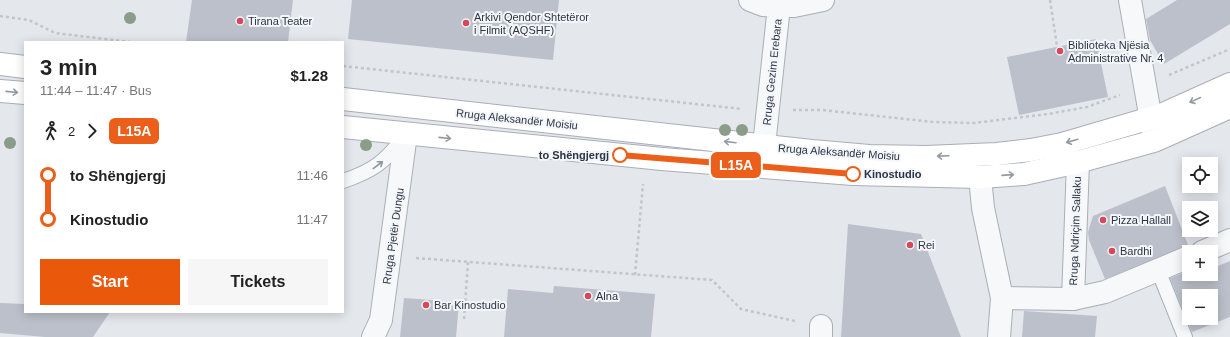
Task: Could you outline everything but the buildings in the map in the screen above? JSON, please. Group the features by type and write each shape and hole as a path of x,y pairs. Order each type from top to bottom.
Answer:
{"main road":[{"path":"0,64 24,67"},
{"name":"Rruga Aleksandër Moisiu","path":"344,127 662,159 763,156 926,157 997,154 1062,144 1161,115 1230,84"},
{"path":"0,91 24,94"},
{"name":"Rruga Aleksandër Moisiu","path":"344,99 763,156 853,174 980,177 1024,174 1078,162 1154,141 1230,107"}],"street":[{"name":"Rruga Gezim Erebara","path":"750,0 763,5 778,6 763,156"},
{"path":"778,6 794,6 823,0"},
{"path":"1130,0 1154,141"},
{"name":"Rruga Pjetër Dungu","path":"373,337 380,320 406,134"},
{"name":"Rruga Ndriçim Sallaku","path":"1073,299 1078,162"},
{"path":"980,177 983,208 1002,298 999,337"},
{"path":"1218,245 1230,240"},
{"name":"Rruga Ndriçim Sallaku","path":"1002,298 1073,299 1105,292 1182,260"}],"lane":[{"path":"344,181 376,167 391,154 406,134"},
{"path":"1158,270 1185,337"}],"path":[{"path":"1050,0 1057,46"},
{"path":"0,16 29,20 55,34 121,41"},
{"path":"635,275 644,179"},
{"path":"390,256 712,280 741,310 821,331"},
{"path":"464,319 468,262"}],"bus line":[{"name":"L15A","path":"620,155 853,174"}],"place":[{"name":"Tirana Teater","path":"240,21"},
{"name":"Arkivi Qendor Shtetëror i Filmit (AQSHF)","path":"466,23"},
{"name":"Biblioteka Njësia Administrative Nr. 4","path":"1060,51"},
{"name":"to Shëngjergj","path":"620,155"},
{"name":"Kinostudio","path":"853,174"},
{"name":"Pizza Hallall","path":"1103,220"},
{"name":"Rei","path":"910,245"},
{"name":"Bardhi","path":"1112,251"},
{"name":"Alna","path":"588,296"},
{"name":"Bar Kinostudio","path":"426,305"}]}
